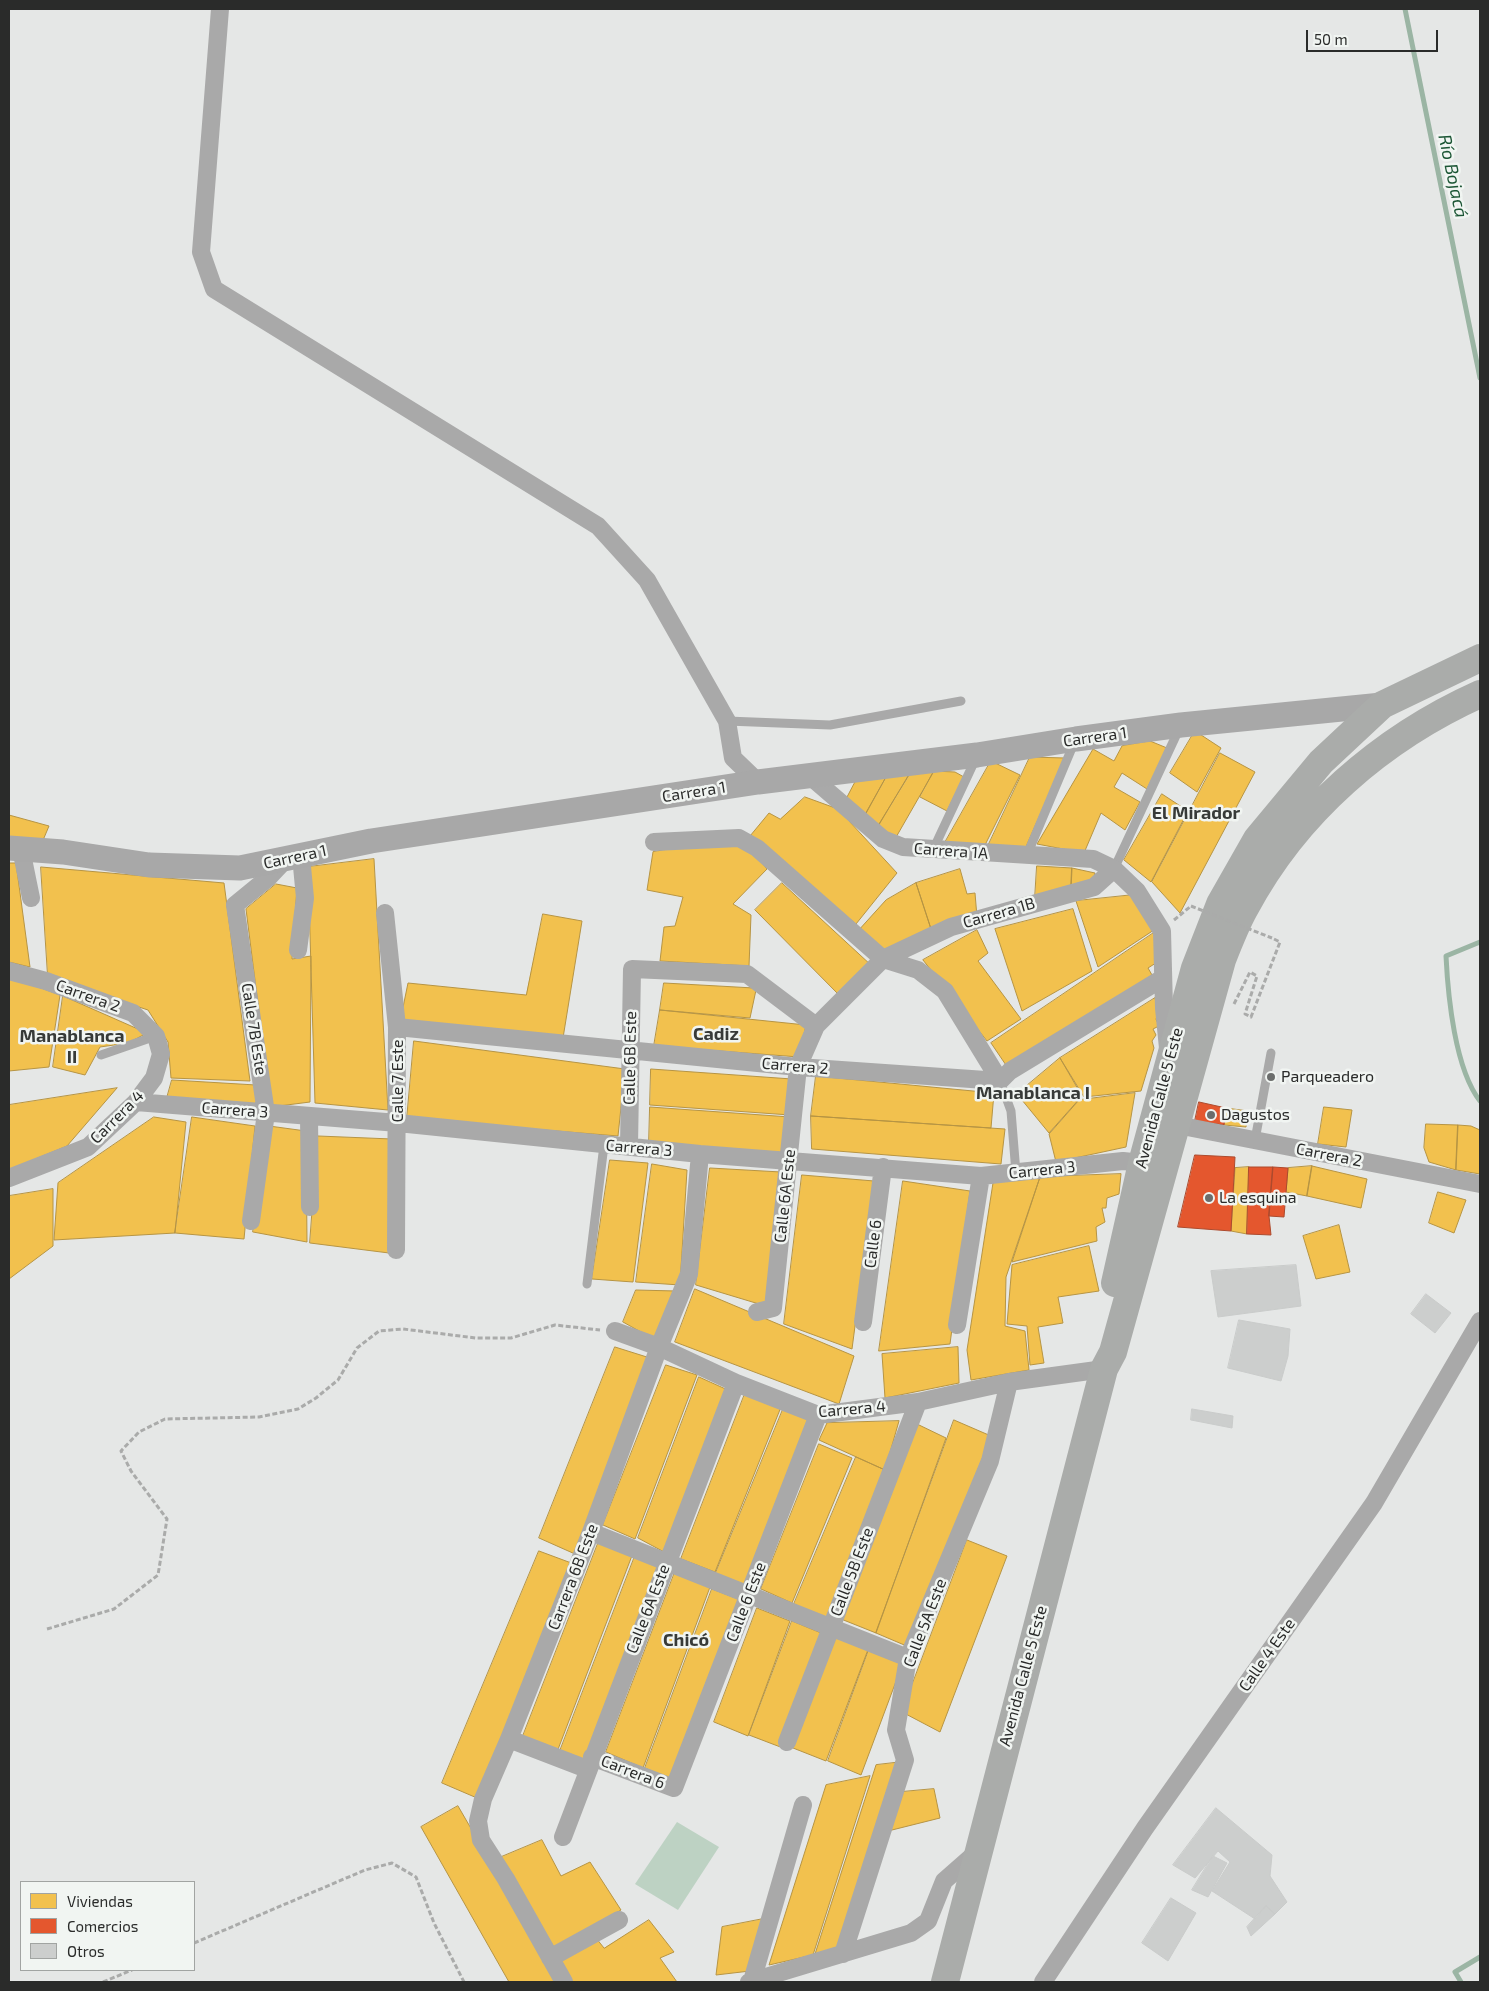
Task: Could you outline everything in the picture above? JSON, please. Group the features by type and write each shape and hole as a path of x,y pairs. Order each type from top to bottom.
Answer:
{"main road":[{"name":"Avenida Calle 5 Este","path":"1104,1369 1100,1349 1142,1163 1195,968 1220,904 1257,840 1321,762 1382,706 1480,658"},
{"name":"Avenida Calle 5 Este","path":"945,1982 977,1852 1104,1369 1113,1352 1222,960 1245,908 1272,863 1324,800 1382,749 1446,709 1480,694"}],"street":[{"path":"220,9 201,252 214,289 598,526 647,580 727,721 733,758 758,782"},
{"name":"Carrera 1","path":"15,849 62,852 149,865 240,868 371,841 758,782 811,777 977,755 1181,725 1382,706"},
{"name":"Carrera 1A","path":"811,777 882,839 903,847 933,851 1093,859 1114,869 1137,891 1162,931 1164,1008 1170,1060"},
{"path":"654,842 740,838 757,848 883,959 918,970 945,991 1000,1081 1010,1071 1163,978"},
{"path":"15,849 31,898"},
{"path":"293,858 305,898 298,950"},
{"name":"Calle 7B Este","path":"251,1220 266,1112 235,905 293,858"},
{"name":"Carrera 1B","path":"798,1067 816,1026 883,959 951,927 1094,887 1114,869"},
{"name":"Calle 7 Este","path":"385,914 397,1026 396,1250"},
{"name":"Calle 6B Este","path":"629,1146 629,1050 632,969 747,974 816,1026"},
{"name":"Carrera 2","path":"9,971 46,980 132,1013 157,1037"},
{"name":"Carrera 2","path":"397,1026 798,1067 1000,1081"},
{"name":"Carrera 4","path":"9,1178 88,1147 136,1102 154,1078 161,1054 157,1037"},
{"name":"Calle 6A Este","path":"757,1312 774,1308 798,1067"},
{"name":"Carrera 3","path":"136,1102 398,1123 700,1154 981,1176 1123,1161 1142,1163"},
{"path":"309,1116 310,1207"},
{"name":"Carrera 2","path":"1177,1125 1480,1184"},
{"name":"Carrera 6B Este","path":"564,1982 481,1840 478,1820 483,1799 509,1739 591,1532 659,1347 689,1274 700,1154"},
{"name":"Calle 6","path":"863,1322 883,1167"},
{"path":"957,1325 981,1176"},
{"name":"Calle 4 Este","path":"1043,1982 1145,1828 1374,1503 1480,1321"},
{"name":"Carrera 4","path":"614,1331 659,1347 736,1383 818,1415 918,1402 1009,1382 1104,1369"},
{"name":"Calle 5A Este","path":"843,1954 905,1760 896,1730 908,1658 990,1461 1009,1382"},
{"name":"Calle 6A Este","path":"563,1837 589,1763 736,1383"},
{"name":"Calle 5B Este","path":"787,1742 918,1402"},
{"name":"Calle 6 Este","path":"674,1788 818,1415"},
{"path":"591,1532 908,1658"},
{"name":"Carrera 6","path":"509,1739 674,1788"},
{"path":"750,1982 803,1804"},
{"path":"750,1982 911,1933 928,1922 944,1882 977,1852"},
{"path":"550,1958 618,1920"}],"lane":[{"path":"727,721 830,725 961,701"},
{"path":"1114,869 1181,725"},
{"path":"1026,855 1076,739"},
{"path":"933,851 977,755"},
{"path":"101,1055 157,1037"},
{"path":"1255,1140 1271,1053"},
{"path":"1000,1081 1011,1111 1016,1173"},
{"path":"587,1284 604,1145"}],"path":[{"path":"1191,906 1280,942 1251,1017 1245,1014 1257,976 1250,972 1232,1009 1210,1000"},
{"path":"47,1629 114,1609 158,1575 167,1519 131,1471 121,1451 139,1432 164,1419 259,1417 298,1409 316,1398 338,1380 357,1348 379,1331 403,1330 476,1338 511,1338 555,1325 614,1331"},
{"path":"195,1943 365,1870 392,1863 416,1877 434,1923 464,1982"},
{"path":"103,1982 130,1971"}],"green space":[{"path":"677,1822 719,1847 678,1910 635,1884"}],"building: Viviendas":[{"path":"1195,731 1221,748 1197,792 1170,773"},
{"path":"1150,741 1167,748 1147,789 1122,773 1114,787 1140,802 1125,830 1101,813 1084,853 1037,844 1093,749 1114,761 1122,746"},
{"path":"1220,753 1255,772 1180,913 1152,882"},
{"path":"1030,757 1065,758 1025,849 988,846"},
{"path":"991,761 1020,775 984,847 943,846"},
{"path":"891,769 908,776 877,828 864,817"},
{"path":"912,771 934,771 895,839 877,828"},
{"path":"934,771 955,772 964,777 947,811 920,797"},
{"path":"886,777 864,817 847,797 857,778"},
{"path":"1162,794 1188,811 1151,882 1124,860"},
{"path":"805,797 838,809 897,873 856,924 750,836 769,813 780,819"},
{"path":"9,815 49,826 41,845 9,842"},
{"path":"734,838 751,849 767,869 733,904 751,915 749,966 660,961 664,927 675,926 683,897 647,890 653,852"},
{"path":"374,859 388,1110 315,1103 308,867"},
{"path":"9,863 16,863 30,967 9,962"},
{"path":"1037,866 1072,868 1071,890 1035,898"},
{"path":"41,867 224,883 250,1081 171,1078 168,1042 148,1010 48,977"},
{"path":"1072,868 1095,873 1092,886 1071,890"},
{"path":"960,869 967,894 975,893 977,917 932,932 916,883"},
{"path":"782,883 872,966 839,995 755,910"},
{"path":"916,883 932,932 884,957 857,932 886,900"},
{"path":"276,884 297,888 292,959 311,956 310,1102 271,1107 246,909"},
{"path":"1133,895 1157,928 1098,967 1076,901"},
{"path":"1073,909 1092,971 1022,1011 995,929"},
{"path":"543,914 582,921 563,1038 400,1022 408,983 526,995"},
{"path":"977,930 988,953 978,961 1021,1019 987,1041 923,960"},
{"path":"1155,932 1159,961 1148,968 1152,975 1010,1071 991,1043"},
{"path":"9,976 60,995 49,1067 9,1071"},
{"path":"664,983 754,988 756,990 750,1018 660,1010"},
{"path":"63,996 147,1033 128,1043 100,1047 85,1075 53,1067"},
{"path":"1155,998 1159,1013 1156,1019 1159,1026 1153,1029 1156,1035 1152,1041 1154,1048 1141,1091 1084,1097 1060,1058"},
{"path":"660,1010 806,1025 799,1057 654,1046"},
{"path":"414,1041 625,1069 618,1136 407,1119"},
{"path":"1060,1058 1082,1096 1049,1133 1017,1094"},
{"path":"651,1069 792,1079 790,1115 650,1105"},
{"path":"816,1076 994,1093 991,1128 811,1116"},
{"path":"172,1080 256,1085 258,1106 167,1098"},
{"path":"117,1088 67,1146 9,1170 9,1105"},
{"path":"1135,1093 1126,1147 1056,1162 1049,1134 1079,1100"},
{"path":"650,1107 790,1117 788,1153 649,1143"},
{"path":"1324,1107 1352,1110 1346,1147 1318,1144"},
{"path":"1226,1108 1248,1111 1246,1127 1224,1125"},
{"path":"811,1116 1005,1129 1001,1164 812,1149"},
{"path":"154,1117 186,1122 175,1233 54,1240 58,1183"},
{"path":"192,1117 255,1126 244,1239 175,1233"},
{"path":"1426,1124 1458,1125 1456,1170 1429,1162 1424,1148"},
{"path":"1458,1125 1471,1126 1480,1130 1480,1174 1456,1170"},
{"path":"269,1126 306,1131 307,1242 253,1232"},
{"path":"318,1136 392,1139 389,1253 310,1243"},
{"path":"610,1160 648,1163 633,1282 592,1279"},
{"path":"652,1164 687,1170 680,1285 636,1282"},
{"path":"1312,1166 1367,1179 1361,1208 1307,1196"},
{"path":"1312,1166 1307,1196 1286,1192 1288,1168"},
{"path":"1249,1167 1247,1234 1231,1231 1235,1168"},
{"path":"710,1168 781,1172 769,1307 696,1285"},
{"path":"1121,1174 1119,1194 1107,1198 1106,1208 1102,1208 1105,1222 1096,1227 1097,1241 1012,1262 1040,1177"},
{"path":"802,1175 874,1181 852,1349 784,1324"},
{"path":"1040,1177 1006,1277 1005,1326 1025,1331 1029,1370 971,1380 967,1350 993,1183"},
{"path":"903,1181 970,1191 950,1344 879,1351"},
{"path":"53,1189 53,1246 9,1279 9,1196"},
{"path":"1438,1192 1466,1200 1454,1233 1429,1223"},
{"path":"1339,1225 1350,1272 1316,1279 1303,1236"},
{"path":"1089,1246 1099,1291 1058,1297 1063,1323 1038,1327 1044,1363 1030,1365 1027,1326 1007,1324 1012,1265"},
{"path":"695,1289 854,1356 839,1404 675,1342"},
{"path":"636,1290 676,1291 657,1341 623,1322"},
{"path":"615,1347 650,1358 575,1554 539,1538"},
{"path":"958,1347 959,1383 885,1398 882,1354"},
{"path":"666,1365 697,1375 635,1539 603,1525"},
{"path":"699,1377 730,1391 666,1553 638,1538"},
{"path":"746,1391 781,1407 715,1572 681,1559"},
{"path":"784,1407 812,1421 747,1588 715,1575"},
{"path":"954,1420 991,1436 909,1647 876,1633"},
{"path":"899,1421 885,1470 819,1440 827,1423"},
{"path":"917,1424 946,1438 876,1633 841,1619"},
{"path":"819,1444 852,1458 792,1603 761,1589"},
{"path":"856,1457 885,1470 829,1621 794,1604"},
{"path":"967,1540 1007,1556 940,1732 902,1712"},
{"path":"599,1541 633,1553 557,1752 523,1736"},
{"path":"539,1551 574,1564 477,1798 442,1783"},
{"path":"635,1556 662,1565 586,1764 560,1751"},
{"path":"675,1572 710,1587 643,1768 606,1752"},
{"path":"712,1589 741,1600 673,1781 645,1768"},
{"path":"757,1608 790,1621 748,1736 714,1722"},
{"path":"792,1621 826,1635 783,1748 749,1735"},
{"path":"835,1634 869,1647 826,1761 793,1748"},
{"path":"870,1647 904,1660 861,1775 828,1761"},
{"path":"902,1762 840,1951 815,1954 876,1765"},
{"path":"870,1776 813,1955 769,1965 826,1785"},
{"path":"934,1789 940,1818 888,1831 901,1792"},
{"path":"458,1806 560,1982 509,1982 421,1827"},
{"path":"542,1840 561,1876 590,1862 621,1910 555,1949 499,1858"},
{"path":"763,1919 750,1971 716,1975 722,1927"},
{"path":"649,1920 674,1952 660,1958 677,1982 572,1982 561,1960 596,1938 604,1948"}],"building: Comercios":[{"name":"Dagustos","path":"1199,1102 1226,1108 1224,1125 1195,1121"},
{"name":"La esquina","path":"1195,1155 1235,1157 1231,1231 1178,1227"},
{"path":"1249,1167 1273,1167 1269,1216 1271,1235 1247,1234"},
{"path":"1273,1167 1288,1168 1284,1217 1269,1216"}],"building: Otros":[{"path":"1296,1265 1301,1306 1218,1317 1211,1271"},
{"path":"1426,1294 1451,1313 1435,1333 1411,1314"},
{"path":"1239,1320 1290,1329 1288,1356 1281,1381 1228,1368"},
{"path":"1192,1409 1233,1416 1232,1428 1191,1420"},
{"path":"1216,1808 1272,1855 1270,1876 1287,1902 1275,1914 1266,1906 1255,1919 1212,1891 1230,1862 1218,1851 1195,1878 1173,1865"},
{"path":"1213,1856 1227,1863 1208,1897 1192,1890"},
{"path":"1171,1898 1196,1913 1168,1961 1142,1943"},
{"path":"1266,1906 1275,1914 1251,1936 1247,1927"}],"waterway":[{"name":"Río Bojacá","path":"1405,9 1480,378"},
{"name":"Río Bojacá","path":"1480,942 1446,956 1454,1032 1464,1071 1480,1101"},
{"name":"Río Bojacá","path":"1461,1982 1455,1972 1480,1957"}],"place":[{"name":"Parqueadero","path":"1271,1077"},
{"name":"Dagustos","path":"1211,1115"},
{"name":"La esquina","path":"1209,1198"}],"district":[{"name":"El Mirador","path":"1196,813"},
{"name":"Cadiz","path":"716,1034"},
{"name":"Manablanca II","path":"72,1046"},
{"name":"Manablanca I","path":"1033,1093"},
{"name":"Chicó","path":"686,1640"}]}
